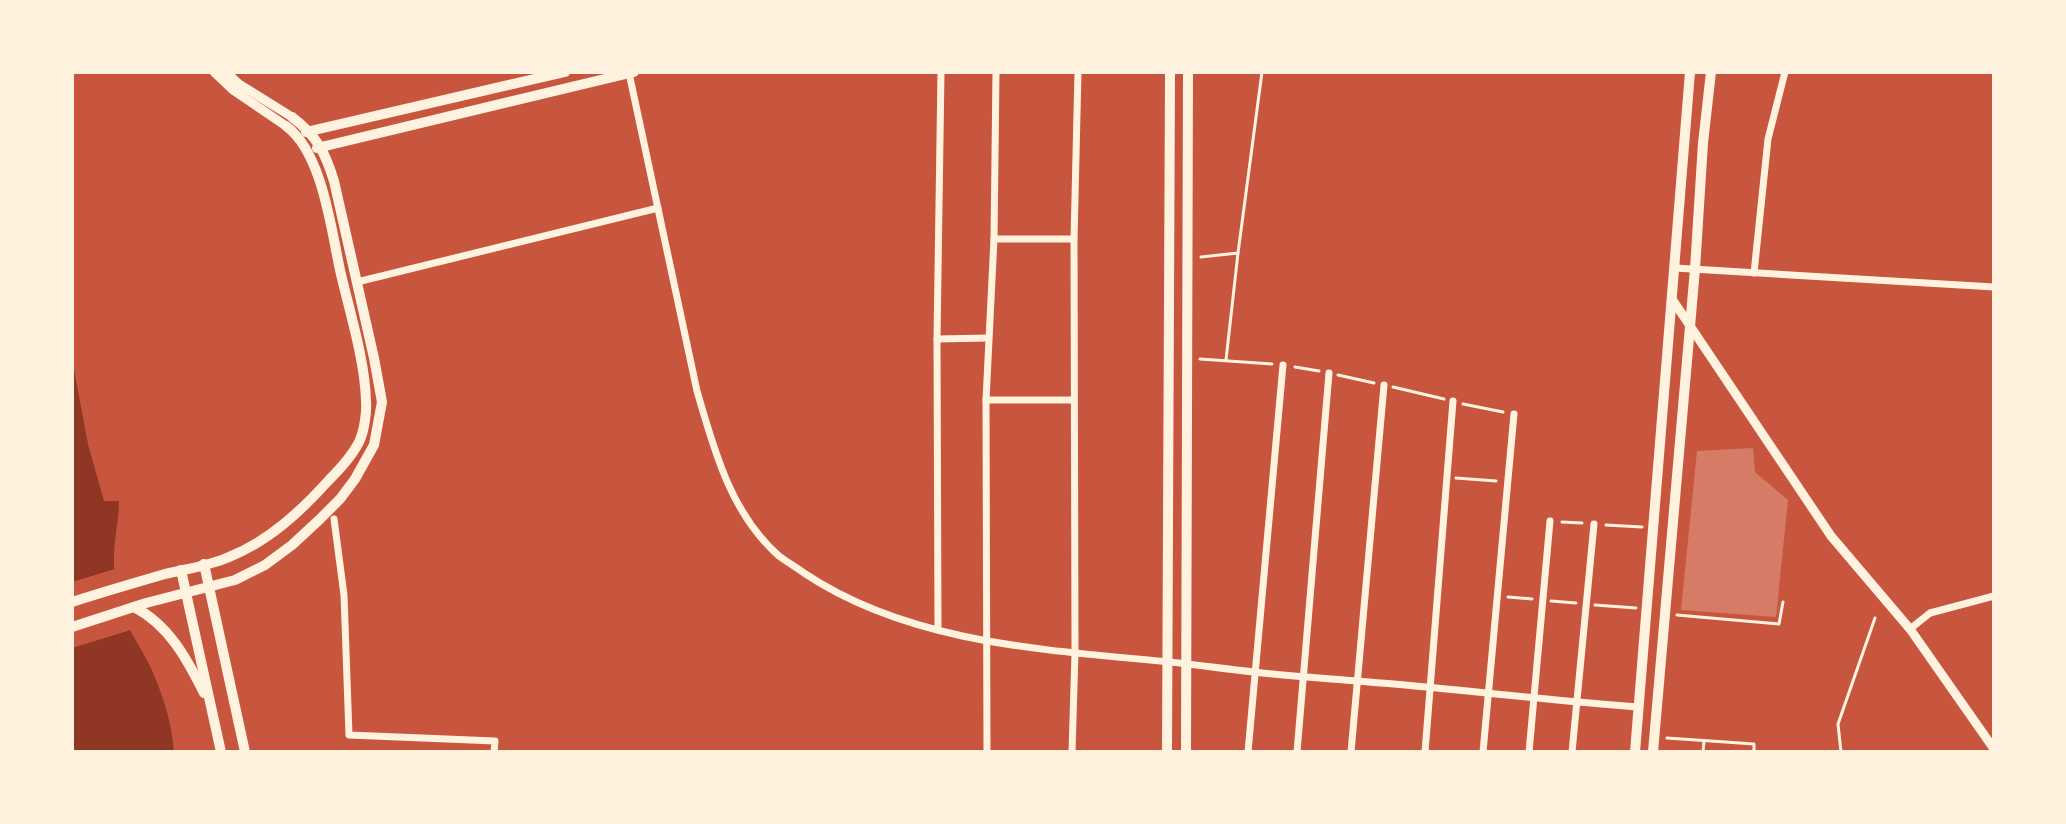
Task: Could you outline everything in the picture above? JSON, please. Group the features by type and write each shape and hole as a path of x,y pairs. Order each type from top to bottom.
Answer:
{"main road":[{"path":"296,134 565,72"},
{"path":"1167,752 1170,72"},
{"path":"1186,752 1188,72"},
{"path":"1635,752 1690,72"},
{"path":"1653,752 1711,72"},
{"path":"307,150 632,73"},
{"path":"72,627 146,603 235,580 265,565 292,545 340,499 374,445 382,402 334,181 326,157 310,131 289,121"},
{"path":"72,602 227,558 254,545 306,505 360,441 366,402 361,361 320,185 307,150 289,121"},
{"path":"204,564 245,752"},
{"path":"181,570 221,752"},
{"path":"134,607 152,617 171,636 212,709"}],"street":[{"path":"214,72 233,90 289,121"},
{"path":"226,72 289,121"},
{"path":"938,629 937,339 941,72"},
{"path":"987,752 986,400 994,239 996,72"},
{"path":"1072,752 1075,653 1074,239 1078,72"},
{"path":"1754,273 1768,139 1785,72"},
{"path":"632,73 658,208 704,414 732,491 752,528 781,557 828,589 878,612 938,629 1075,653 1639,707"},
{"path":"357,282 658,208"},
{"path":"994,239 1074,239"},
{"path":"1675,268 1994,287"},
{"path":"1672,299 1831,536 1910,629 1993,746"},
{"path":"937,339 988,338"},
{"path":"1248,752 1283,365"},
{"path":"1297,752 1329,373"},
{"path":"1351,752 1384,385"},
{"path":"986,400 1074,400"},
{"path":"1425,752 1453,401"},
{"path":"1483,752 1514,414"},
{"path":"334,519 344,595 349,735 495,741 494,752"},
{"path":"1529,752 1550,521"},
{"path":"1572,752 1594,524"},
{"path":"1910,629 1930,613 1994,596"}],"path":[{"path":"1226,360 1262,72"},
{"path":"1187,259 1238,253"},
{"path":"1186,359 1283,365 1514,414"},
{"path":"1447,477 1508,482"},
{"path":"1497,596 1647,609"},
{"path":"1665,614 1779,624 1783,602"},
{"path":"1841,752 1838,724 1875,618"},
{"path":"1655,737 1754,744 1754,752"},
{"path":"1703,752 1704,741"}],"shaded area":[{"path":"72,359 88,444 104,501 119,501 114,565 120,600 127,624 159,688 169,720 174,752 72,752"}],"pier":[{"path":"118,568 118,586 134,629 72,648 72,582"}],"building":[{"path":"1753,448 1755,472 1788,500 1776,617 1681,610 1697,451"}]}
